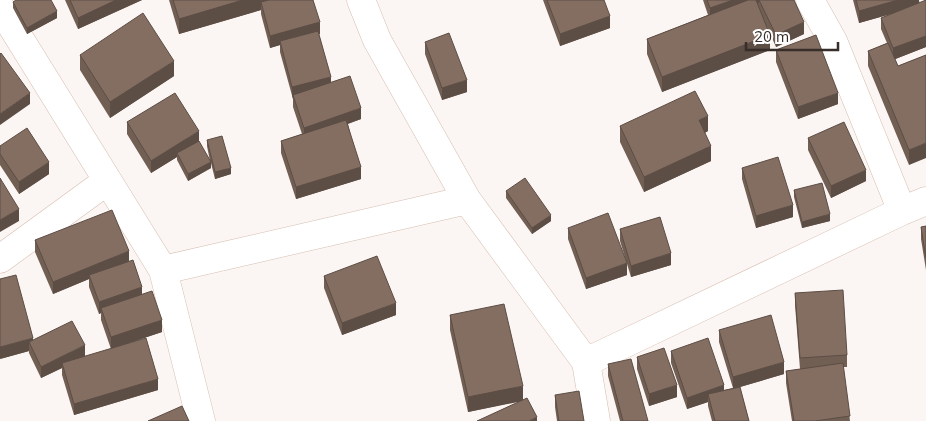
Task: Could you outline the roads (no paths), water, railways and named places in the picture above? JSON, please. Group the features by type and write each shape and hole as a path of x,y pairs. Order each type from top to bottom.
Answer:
{"street":[{"path":"361,0 377,40 467,200 586,362 596,421"},
{"path":"586,362 914,206 833,40 810,0"},
{"path":"0,7 163,270 200,421"},
{"path":"0,259 108,181"},
{"path":"163,270 467,200"}]}
